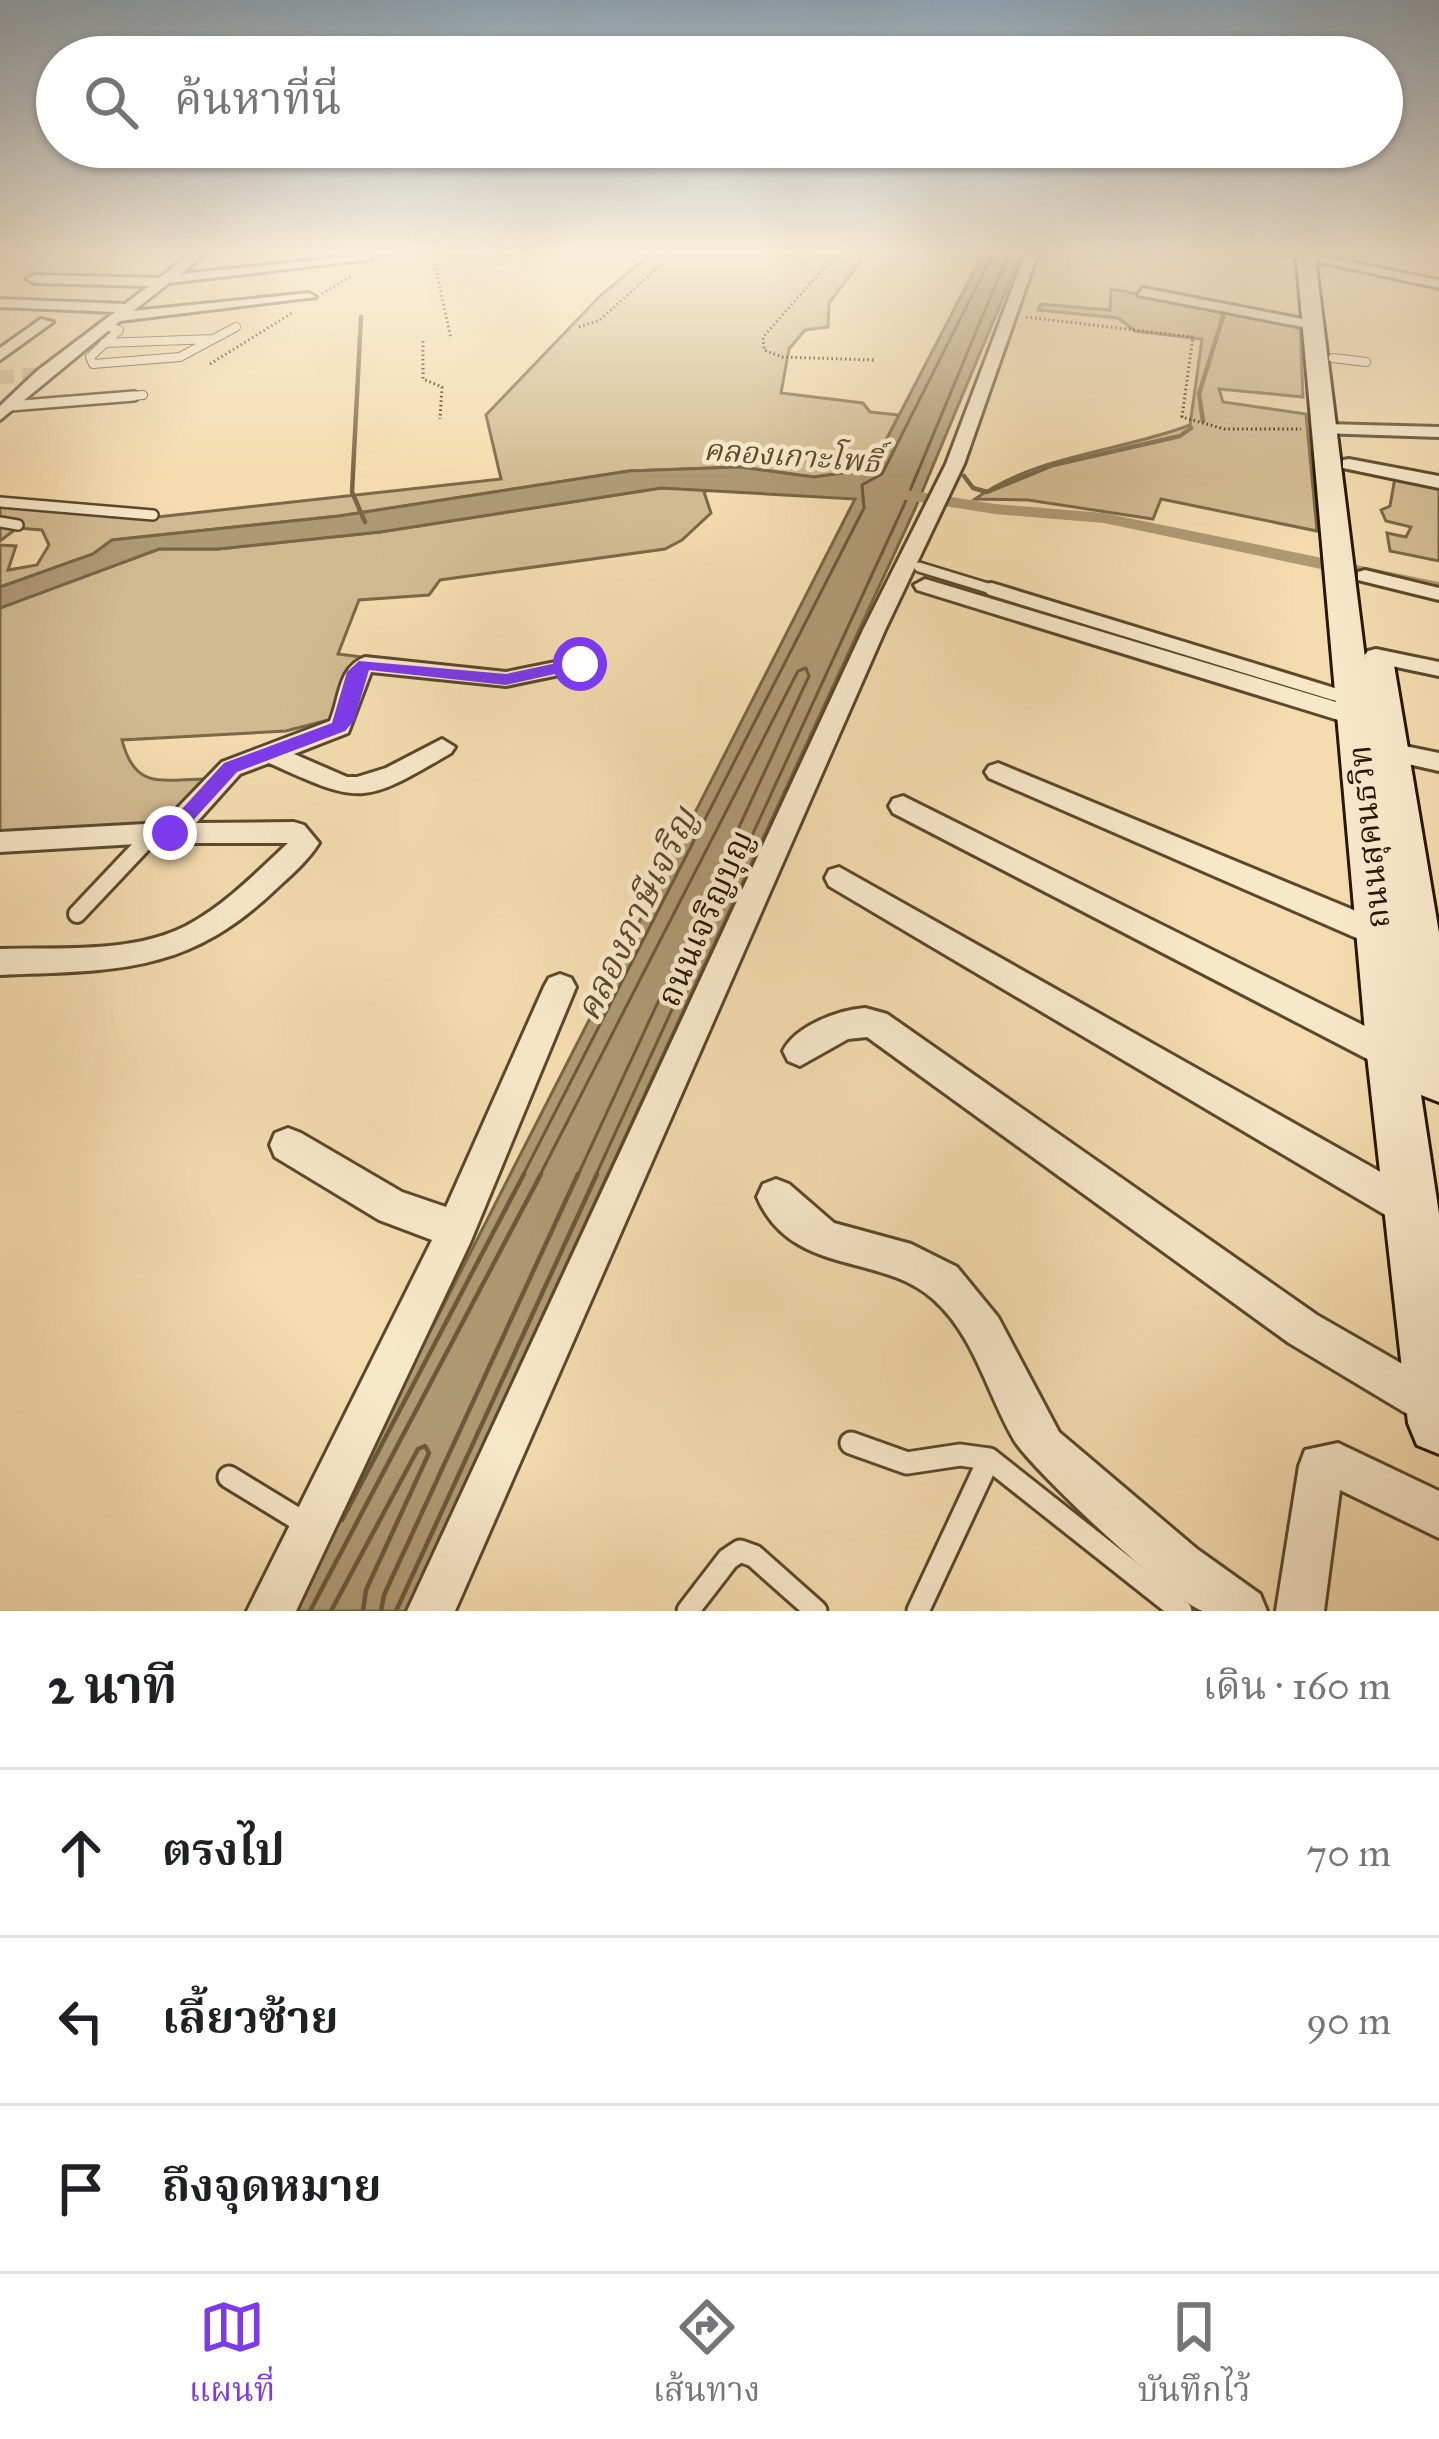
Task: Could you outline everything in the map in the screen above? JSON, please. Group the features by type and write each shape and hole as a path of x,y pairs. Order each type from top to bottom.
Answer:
{"main road":[{"name":"ถนนสุคนธวิท","path":"1337,325 1349,355 1335,429 1366,709 1379,934 1438,1416"},
{"name":"ถนนสุคนธวิท","path":"1335,429 1349,464 1376,656 1366,709 1390,752 1430,976 1439,1083"}],"street":[{"path":"0,355 42,325"},
{"path":"5,411 81,344 110,325"},
{"name":"ถนนเจริญบุญ","path":"431,1611 874,630 955,464 1006,325"},
{"path":"1251,325 1349,355"},
{"path":"1335,429 1439,432"},
{"path":"1349,464 1439,482"},
{"path":"922,576 1366,709"},
{"path":"1365,576 1439,594"},
{"path":"1376,656 1439,669"},
{"path":"162,833 230,768 339,727 345,721 356,672 365,664 506,680 580,664"},
{"path":"267,752 357,788 385,779 442,748"},
{"path":"1390,752 1439,762"},
{"path":"998,772 1379,934"},
{"path":"904,806 1439,1083"},
{"path":"0,842 294,832 305,843 217,922 180,941 131,955 0,962"},
{"path":"839,878 1415,1211"},
{"path":"271,1611 457,1230 560,987"},
{"path":"800,1051 844,1025 860,1020 874,1024 1283,1315 1438,1416"},
{"path":"288,1145 392,1207 457,1230"},
{"path":"776,1197 821,1238 889,1253 928,1270 958,1294 997,1353 1028,1426 1044,1447 1180,1566 1243,1611"},
{"path":"1300,1611 1321,1466 1338,1465 1375,1480 1439,1516"}],"lane":[{"path":"111,325 89,357 93,364 180,357 236,327"},
{"path":"117,325 142,340 216,339"},
{"path":"142,340 180,330"},
{"path":"5,411 143,395"},
{"path":"0,502 153,515"},
{"path":"0,522 18,525"},
{"path":"77,914 162,833"},
{"path":"851,1443 900,1461 920,1463 968,1450 989,1459 1181,1611"},
{"path":"918,1611 989,1459"},
{"path":"229,1477 312,1528"},
{"path":"688,1611 740,1551 754,1556 816,1611"}],"path":[{"path":"210,364 270,325"},
{"path":"448,325 451,339"},
{"path":"579,327 584,325"},
{"path":"774,325 762,345 782,357 874,360"},
{"path":"1089,325 1192,337 1196,348 1180,392 1182,417 1187,421 1212,427 1335,429"},
{"path":"423,341 423,379 442,387 440,418"}],"shaded area":[{"path":"572,325 828,325 805,330 789,349 781,393 863,403 870,412 899,415 871,469 814,477 739,467 629,471 339,516 112,540 93,554 0,587 0,545 16,546 8,570 37,565 49,545 42,530 17,528 0,541 0,502 148,518 501,479 486,415"},
{"path":"1127,325 1300,325 1303,397 1219,389 1223,402 1306,414 1317,531 1161,499 1153,519 1028,500 975,499 1025,472 1190,425 1202,339 1135,331"},
{"path":"1396,472 1439,477 1439,561 1390,551 1387,533 1406,537 1411,527 1386,521 1381,510 1390,506"},
{"path":"661,488 713,488 704,492 711,513 665,549 440,580 429,595 359,600 338,654 362,657 332,719 286,731 122,740 134,768 143,775 164,780 207,779 169,841 0,850 0,608 159,549 218,549 380,532"}],"water":[{"path":"946,325 992,325 915,509 406,1611 280,1611 436,1320 855,499 661,488 380,532 218,549 159,549 0,608 0,587 93,554 112,540 339,516 629,471 739,467 814,477 871,469"}],"waterway":[{"path":"361,325 352,492 365,522"},
{"path":"1203,421 1199,394 1220,325"},
{"path":"964,476 973,488 987,492 1053,465 1180,436 1191,428"},
{"name":"คลองเกาะโพธิ์","path":"888,492 995,509 1104,518 1439,588"}],"tunnel":[{"path":"0,377 43,374"}],"route":[{"path":"170,833 230,768 246,758 339,727 345,721 356,672 365,664 506,680 580,664"}],"water label":[{"name":"คลองภาษีเจริญ","path":"636,914"}]}
